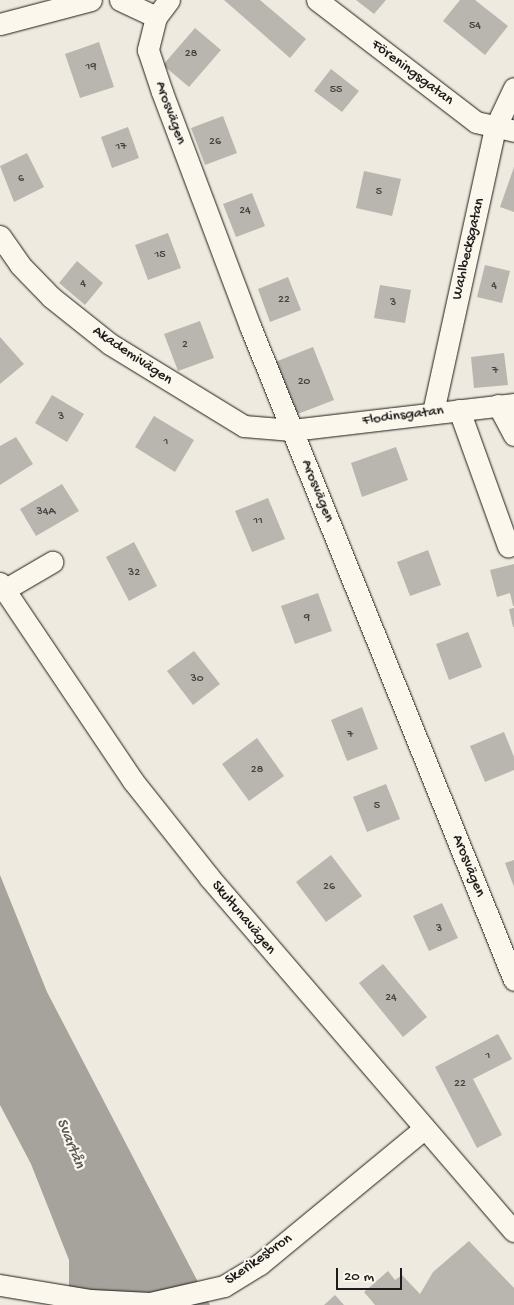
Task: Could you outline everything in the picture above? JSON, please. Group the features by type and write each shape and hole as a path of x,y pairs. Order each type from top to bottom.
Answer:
{"street":[{"path":"0,24 91,0"},
{"path":"120,0 156,17"},
{"name":"Arosvägen","path":"169,0 156,17 148,50 150,58 292,430 514,980"},
{"name":"Föreningsgatan","path":"317,0 476,122 504,129"},
{"name":"Wahlbecksgatan","path":"433,412 514,88"},
{"name":"Akademivägen","path":"0,236 20,265 51,297 110,344 227,418 244,426 292,430"},
{"path":"506,405 514,435"},
{"name":"Flodinsgatan","path":"292,430 433,412 506,405"},
{"path":"459,410 508,546"},
{"path":"2,586 52,562"},
{"name":"Skultunavägen","path":"2,586 133,781 424,1129 514,1231"},
{"name":"Skerikesbron","path":"0,1286 150,1303 224,1286 267,1258 424,1129"}],"water":[{"name":"Svartån","path":"0,875 47,992 210,1305 69,1305 69,1260 31,1164 0,1105"}],"building":[{"path":"224,0 260,0 306,39 290,58"},
{"path":"356,0 386,0 374,14"},
{"path":"460,0 475,0 508,26 485,55 443,21"},
{"path":"195,28 221,50 189,87 163,65"},
{"path":"99,42 114,87 80,98 65,54"},
{"path":"331,69 359,91 342,112 314,91"},
{"path":"223,116 237,153 205,165 191,128"},
{"path":"128,127 139,158 112,168 101,137"},
{"path":"27,153 44,187 14,202 0,166"},
{"path":"514,167 514,212 500,207"},
{"path":"364,171 401,179 392,216 356,208"},
{"path":"252,193 265,226 236,237 223,204"},
{"path":"168,233 181,268 148,280 135,245"},
{"path":"77,261 103,283 85,305 59,283"},
{"path":"485,265 510,271 502,303 477,297"},
{"path":"288,277 301,310 270,322 258,289"},
{"path":"380,285 411,290 405,323 374,318"},
{"path":"200,321 214,358 178,371 164,334"},
{"path":"0,337 24,364 0,384"},
{"path":"313,347 334,400 290,417 270,364"},
{"path":"504,353 508,385 474,388 471,357"},
{"path":"52,395 84,414 67,442 35,423"},
{"path":"154,416 194,440 175,472 135,447"},
{"path":"16,437 33,464 0,485 0,446"},
{"path":"396,447 408,480 362,497 351,463"},
{"path":"62,484 79,511 36,536 20,509"},
{"path":"268,498 285,539 252,552 235,511"},
{"path":"134,542 157,586 129,601 106,557"},
{"path":"428,550 441,585 410,596 397,562"},
{"path":"514,564 513,606 510,593 497,597 490,570"},
{"path":"318,593 332,631 295,644 281,606"},
{"path":"514,608 514,627 513,627 509,609"},
{"path":"468,632 482,667 449,680 436,644"},
{"path":"194,651 220,684 193,705 167,671"},
{"path":"362,707 378,749 347,761 331,720"},
{"path":"504,732 514,757 514,770 485,782 470,746"},
{"path":"257,738 284,776 249,801 222,764"},
{"path":"386,784 400,819 367,832 353,797"},
{"path":"331,855 362,896 326,922 296,882"},
{"path":"514,860 514,887 505,863"},
{"path":"442,903 458,938 429,951 413,916"},
{"path":"383,964 427,1017 403,1037 359,983"},
{"path":"498,1034 512,1059 473,1079 502,1135 477,1148 435,1067"},
{"path":"469,1241 514,1288 514,1305 375,1305 364,1292 388,1271 395,1280 402,1275 420,1294 433,1272"},
{"path":"335,1295 344,1305 324,1305"}]}
